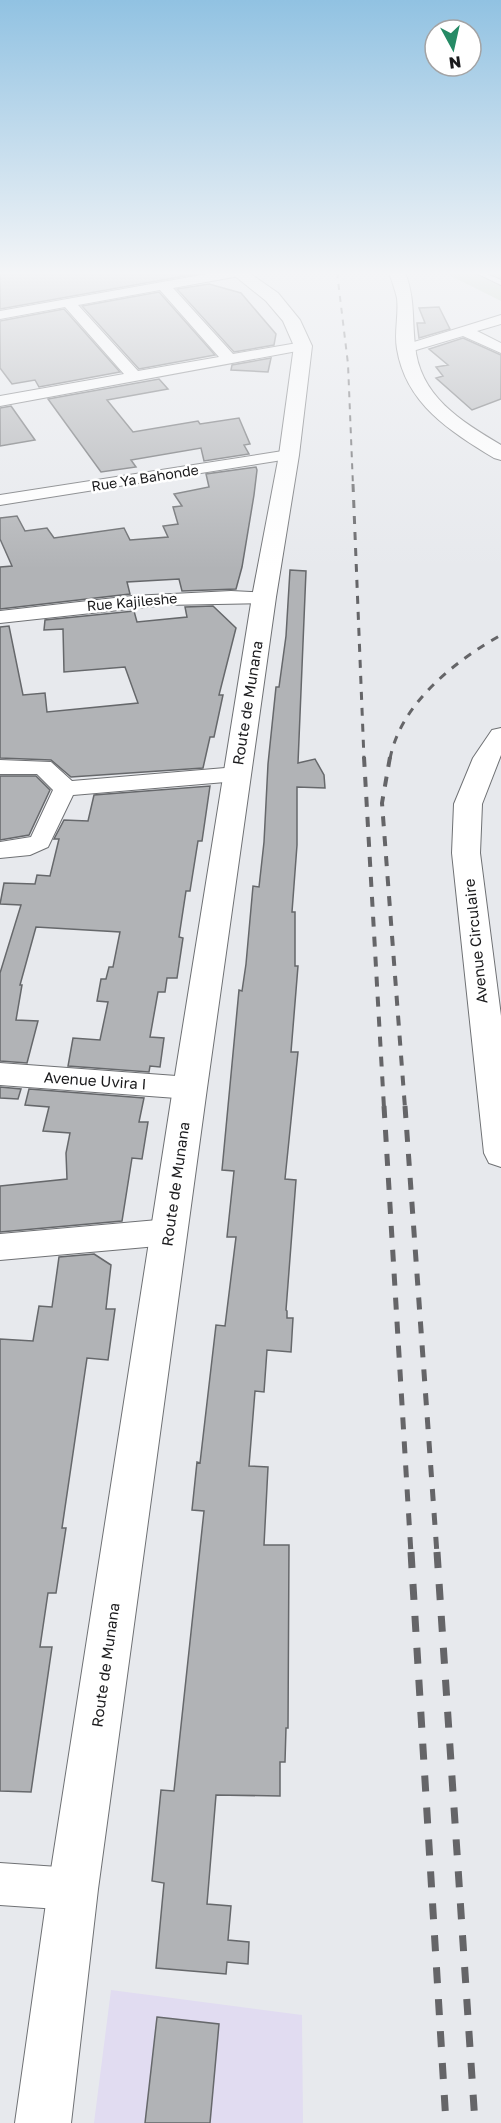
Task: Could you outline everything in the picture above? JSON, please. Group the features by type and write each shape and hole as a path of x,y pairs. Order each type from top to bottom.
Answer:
{"main road":[{"name":"Route de Munana","path":"43,2123 74,1889 190,1088 264,597 289,454 300,371"},
{"path":"412,371 416,384 430,405 451,423 501,454"},
{"name":"Avenue Circulaire","path":"501,736 486,758 468,804 466,853 488,937 501,1153"}],"street":[{"path":"130,371 135,377"},
{"path":"0,401 166,371"},
{"name":"Rue Ya Bahonde","path":"0,500 289,454"},
{"name":"Rue Kajileshe","path":"0,617 102,604 210,595 264,597"},
{"path":"0,767 43,767 65,787 237,774"},
{"path":"0,850 30,847 40,842 65,787"},
{"name":"Avenue Uvira I","path":"0,1074 190,1088"},
{"path":"0,1247 169,1232"},
{"path":"0,1884 74,1889"}],"shaded area":[{"path":"111,1990 302,2015 303,2123 94,2123"}],"building":[{"path":"2,371 120,372 39,387 35,380 12,384"},
{"path":"439,371 501,371 501,399 472,410 436,378 443,376"},
{"path":"159,379 168,389 107,400 133,432 198,421 200,424 239,418 250,444 244,445 249,454 204,461 201,448 131,460 136,467 101,472 48,399"},
{"path":"11,406 35,440 0,446 0,408"},
{"path":"256,467 254,495 236,589 182,591 179,579 127,582 130,594 0,609 0,567 12,566 0,539 0,518 17,516 25,531 47,528 54,538 124,528 130,540 168,537 163,526 178,524 173,507 182,506 174,494 209,487 206,474"},
{"path":"290,570 306,571 298,763 315,759 324,775 325,788 297,787 297,845 292,912 295,912 295,966 298,966 291,1052 298,1052 285,1179 296,1180 286,1310 287,1318 293,1318 291,1352 267,1350 264,1392 255,1391 249,1466 268,1467 264,1545 289,1545 288,1728 286,1728 285,1762 280,1762 280,1796 216,1795 207,1904 231,1906 228,1940 249,1942 248,1964 227,1962 226,1974 156,1968 164,1883 152,1881 161,1790 174,1791 204,1511 192,1510 197,1462 200,1463 216,1325 225,1326 236,1237 227,1237 234,1171 222,1170 239,990 242,991 246,964 253,886 259,887 268,764 276,687 279,687 286,636"},
{"path":"213,606 236,628 219,695 223,695 214,737 210,737 203,768 71,777 51,760 0,758 0,627 9,626 23,695 45,693 47,712 138,703 125,667 64,672 63,629 44,630 45,620 134,611 137,622 187,617 185,607"},
{"path":"0,776 36,776 50,790 29,835 0,840"},
{"path":"210,786 202,841 198,841 190,891 186,891 179,937 183,938 177,978 167,978 165,992 158,992 150,1037 164,1038 160,1067 150,1066 149,1072 68,1066 73,1038 100,1040 108,1002 97,1001 101,979 106,979 109,967 113,967 120,932 36,927 20,985 22,985 16,1020 38,1021 27,1063 0,1061 0,973 21,905 0,904 4,883 35,884 37,875 50,876 59,839 54,839 64,820 88,821 94,795"},
{"path":"0,1087 21,1089 18,1099 0,1098"},
{"path":"29,1089 144,1098 139,1122 148,1122 142,1159 132,1158 122,1221 0,1232 0,1186 67,1179 66,1153 70,1133 43,1131 49,1107 25,1105"},
{"path":"94,1254 111,1265 106,1309 115,1309 108,1360 87,1358 62,1528 66,1528 56,1593 48,1593 40,1647 52,1647 31,1792 0,1791 0,1339 33,1341 39,1306 52,1307 59,1257"},
{"path":"157,2017 219,2024 210,2123 145,2123"}],"railway":[{"path":"348,371 353,486"},
{"path":"353,484 364,759"},
{"path":"390,759 396,739 417,702 448,671 501,635"},
{"path":"364,757 384,1108"},
{"path":"390,757 382,803 405,1108"},
{"path":"384,1106 411,1554"},
{"path":"405,1106 437,1554"},
{"path":"411,1552 446,2123"},
{"path":"437,1552 475,2123"}]}
